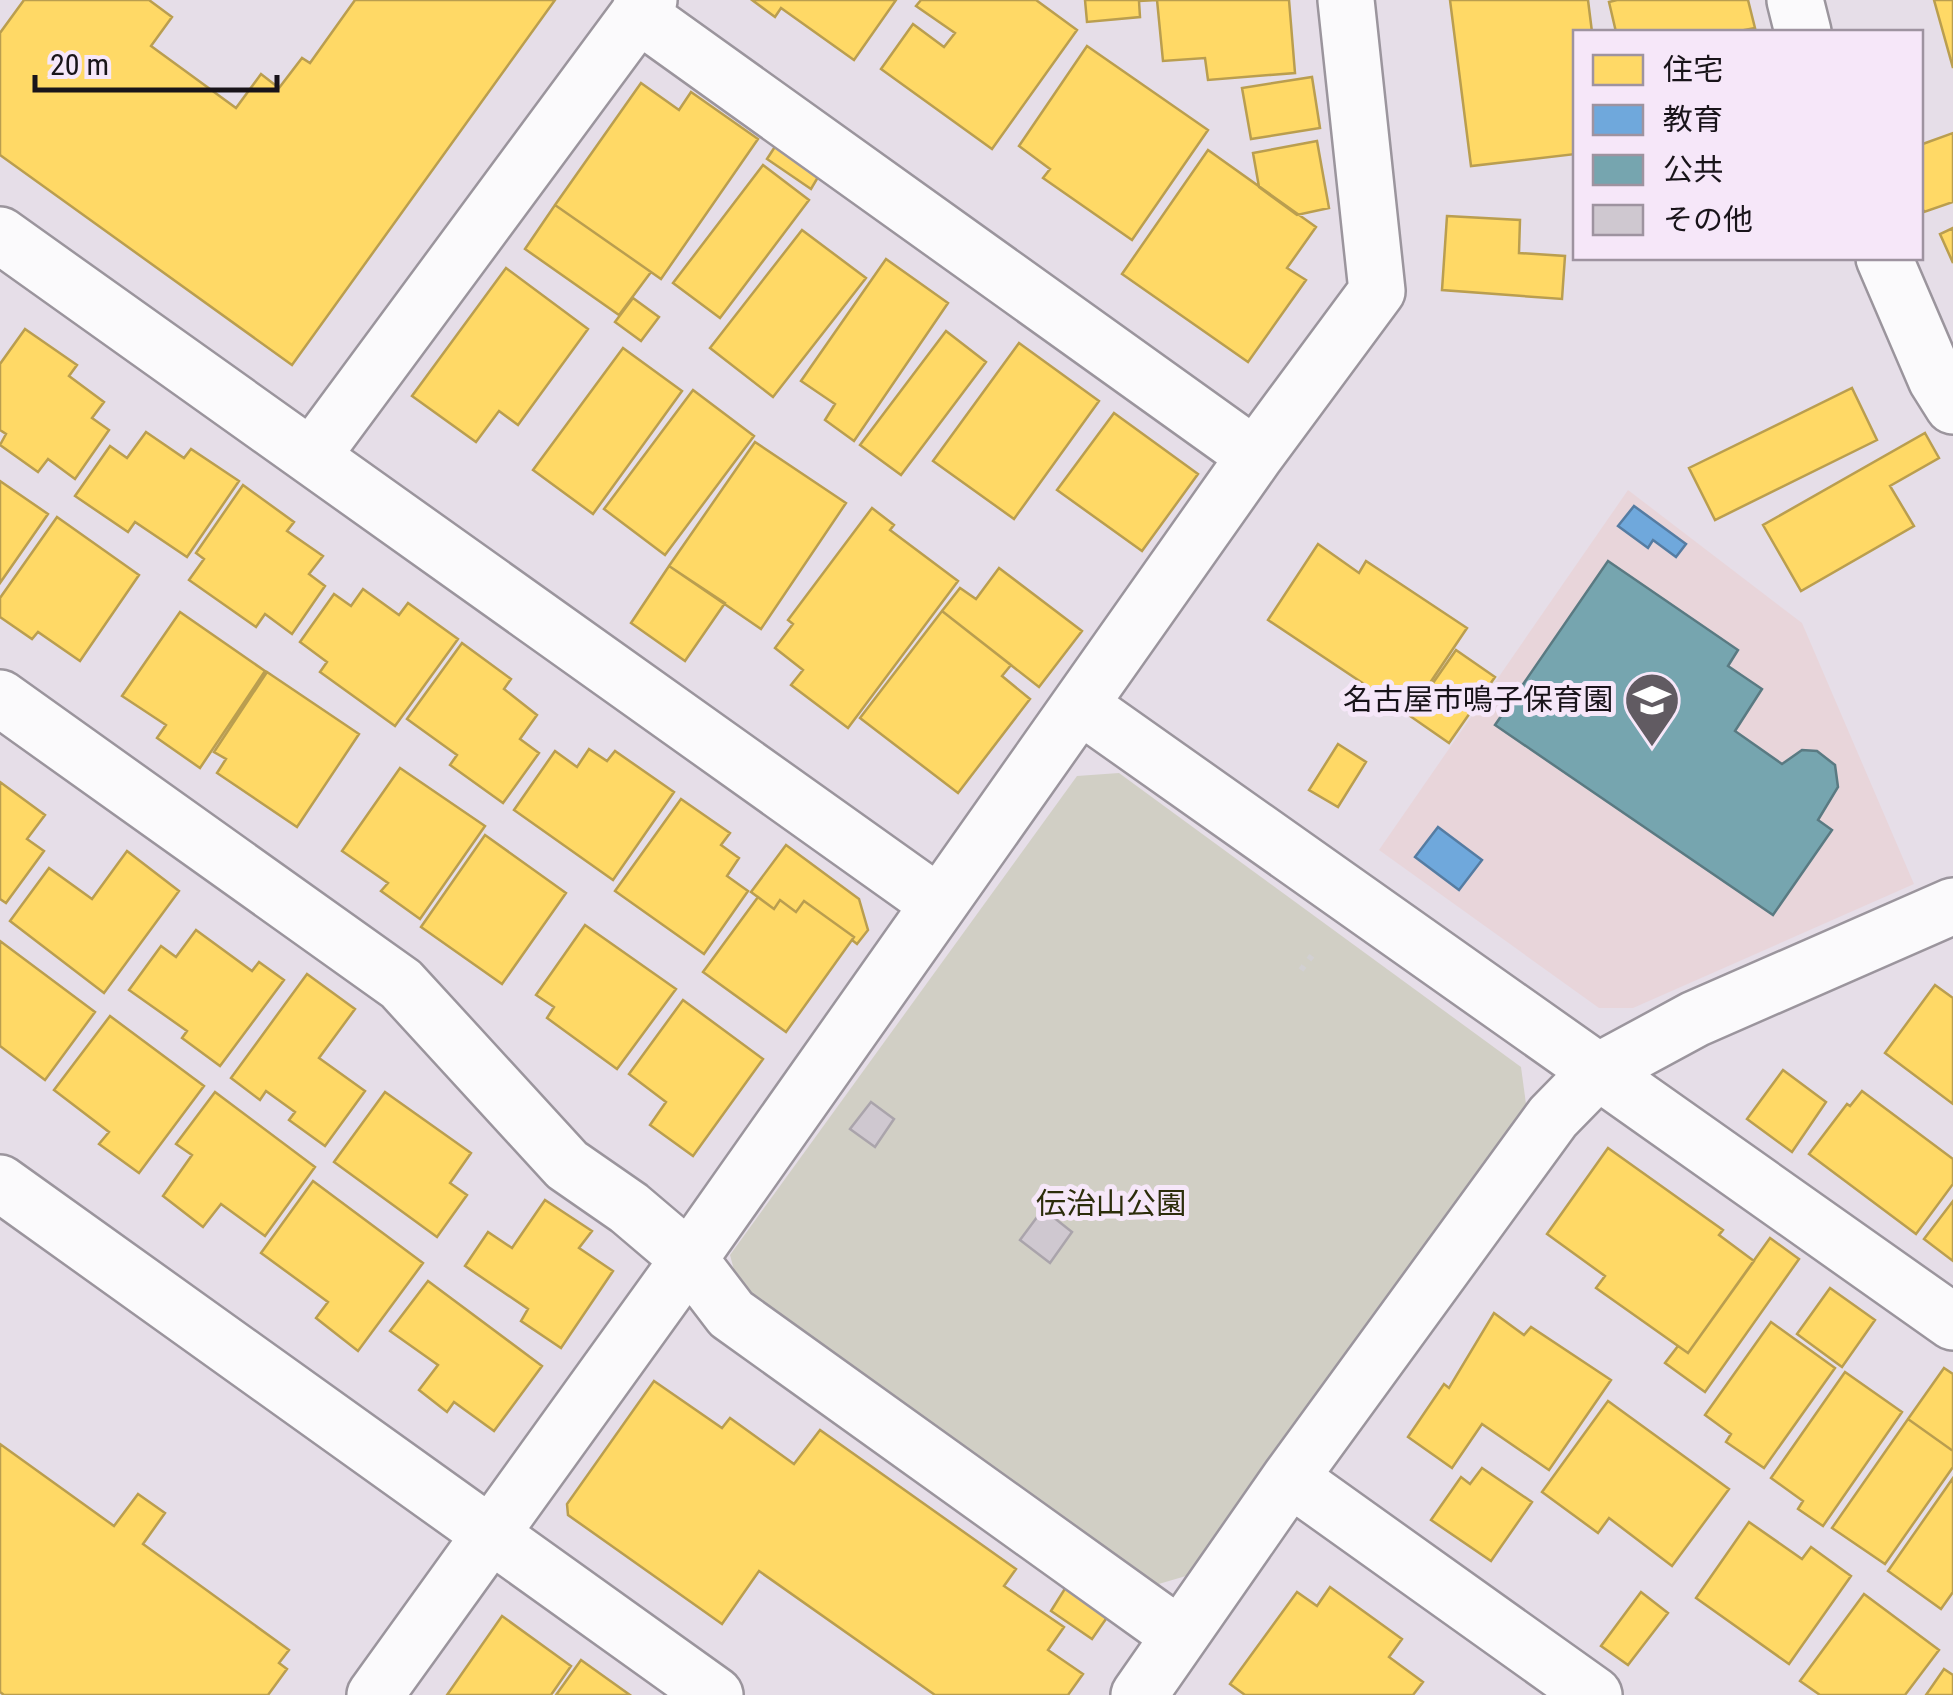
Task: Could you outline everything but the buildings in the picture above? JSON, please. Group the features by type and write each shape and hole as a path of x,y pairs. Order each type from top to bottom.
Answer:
{"street":[{"path":"375,1695 688,1260 1255,456 1377,291 1346,0"},
{"path":"1795,0 1802,30"},
{"path":"312,456 643,7 1255,456"},
{"path":"0,235 939,904"},
{"path":"1885,260 1936,379 1953,406"},
{"path":"0,698 400,984 567,1165 629,1208 688,1260 731,1314 1180,1636"},
{"path":"1081,706 1953,1322"},
{"path":"1138,1695 1290,1478 1553,1117 1597,1072 1696,1019 1953,906"},
{"path":"0,1183 715,1695"},
{"path":"1290,1478 1594,1695"}],"shaded area":[{"name":"名古屋市鳴子保育園","path":"1628,490 1802,623 1914,884 1633,1008 1599,1008 1379,850"}],"green space":[{"name":"伝治山公園","path":"1119,773 1521,1067 1526,1104 1186,1576 1145,1588 741,1296 730,1255 1077,776"}],"place":[{"name":"名古屋市鳴子保育園","path":"1652,749"}]}
